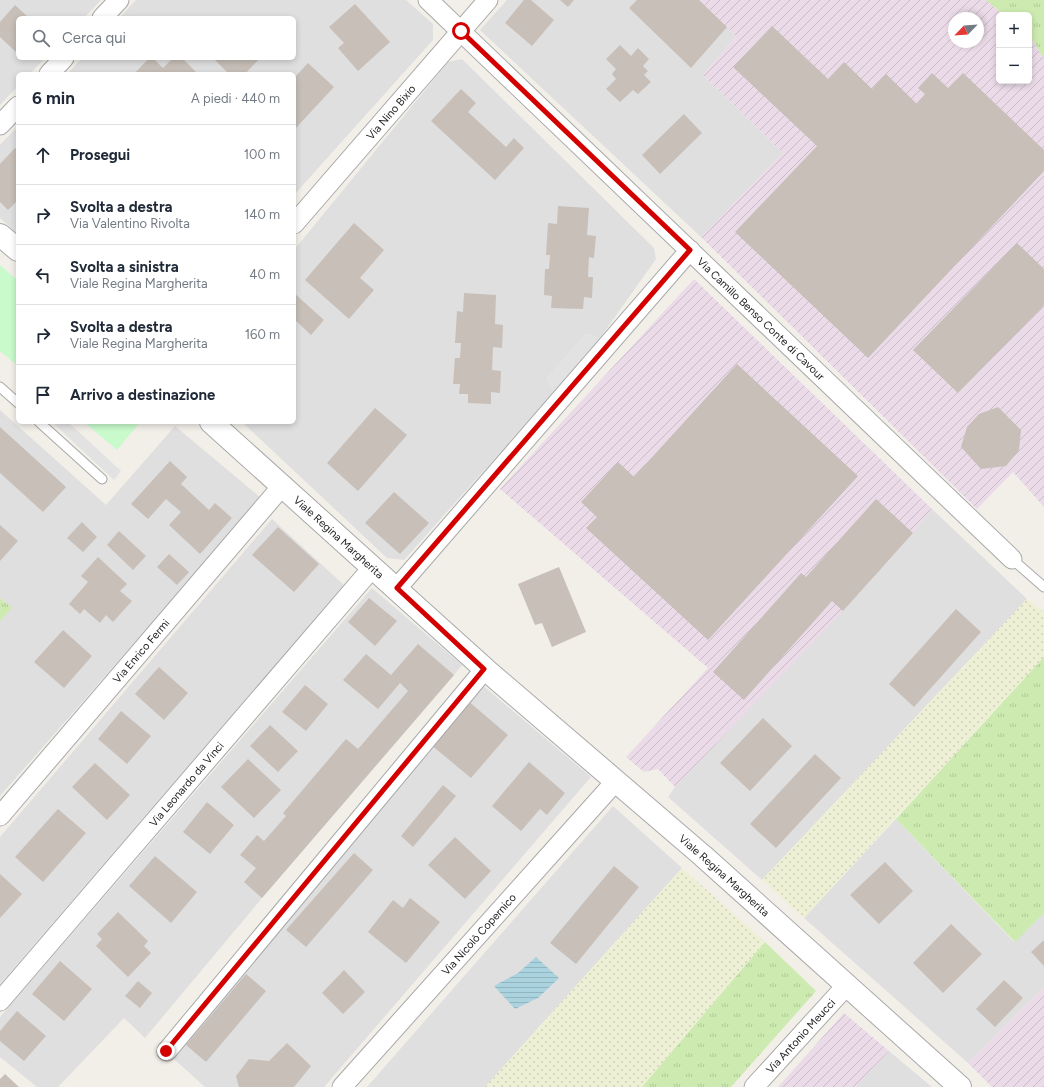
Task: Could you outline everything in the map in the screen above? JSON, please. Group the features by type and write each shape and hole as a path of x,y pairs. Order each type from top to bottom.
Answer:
{"street":[{"path":"104,16 119,0"},
{"name":"Via Camillo Benso Conte di Cavour","path":"428,0 1012,558"},
{"name":"Via Nino Bixio","path":"296,222 488,0"},
{"path":"51,72 62,60"},
{"path":"0,125 16,108"},
{"path":"0,235 16,248"},
{"path":"397,588 690,250"},
{"name":"Viale Regina Margherita","path":"213,424 397,588 484,669 703,856 960,1087"},
{"name":"Via Enrico Fermi","path":"0,816 283,486"},
{"name":"Via Leonardo da Vinci","path":"0,1001 373,567"},
{"path":"166,1051 484,669"},
{"name":"Via Nicolò Copernico","path":"342,1087 615,782"},
{"name":"Via Antonio Meucci","path":"754,1087 847,985"}],"lane":[{"path":"0,387 16,401"},
{"path":"41,424 102,479"},
{"name":"Via Camillo Benso Conte di Cavour","path":"1012,558 1044,587"}],"shaded area":[{"path":"0,0 101,0 86,16 16,16 16,60 43,60 32,72 16,72 16,88 0,105"},
{"path":"136,0 406,0 433,24 433,40 296,193 296,72 69,72 80,60 296,60 296,16 121,16"},
{"path":"507,0 699,0 736,36 703,75 783,153 701,237 480,30"},
{"path":"699,0 986,0 1000,12 996,12 996,84 1032,84 1032,39 1044,59 1044,507 1013,472 977,509 701,237 783,153 703,75 736,36"},
{"path":"462,59 654,248 656,259 600,338 586,334 547,378 554,392 404,560 387,558 244,424 296,424 296,248 448,62"},
{"path":"16,128 16,232 0,218 0,145"},
{"path":"694,279 932,509 913,533 843,611 675,787 658,769 644,772 626,757 708,668 500,489"},
{"path":"586,334 600,338 554,392 547,378"},
{"path":"0,410 106,505 175,426 261,498 0,796 0,621 11,608 0,598"},
{"path":"54,424 70,424 121,471 114,480"},
{"path":"932,509 1027,599 762,880 668,797 675,787 913,533"},
{"path":"272,519 344,585 0,984 0,837"},
{"path":"372,588 462,665 262,898 145,1038 124,1018 58,1087 37,1087 0,1057 0,1017"},
{"path":"480,683 591,777 324,1087 205,1087 173,1058"},
{"path":"613,806 682,868 485,1087 367,1087"},
{"path":"896,819 1014,942 1044,913 1044,987 968,1063 804,918"},
{"path":"1044,987 1044,1087 992,1087 968,1063"},
{"path":"844,1013 889,1051 855,1087 778,1087"},
{"path":"889,1051 932,1087 855,1087"}],"green space":[{"path":"986,0 1044,0 1044,59 1032,39 1032,12 1000,12"},
{"path":"0,265 16,279 16,364 0,351"},
{"path":"86,424 138,424 117,450"},
{"path":"0,598 12,608 0,621"},
{"path":"1027,599 1044,612 1044,657 804,918 762,880"},
{"path":"1044,657 1044,913 1015,942 896,819"},
{"path":"682,868 765,942 642,1087 485,1087"},
{"path":"765,942 816,991 731,1087 642,1087"}],"water":[{"path":"536,957 559,978 538,998 515,1009 494,986 518,973"}],"building":[{"path":"524,0 531,0 554,20 532,46 505,23"},
{"path":"560,0 574,0 568,7"},
{"path":"637,0 699,0 727,27 691,68 629,8"},
{"path":"355,4 390,42 358,71 338,48 344,43 329,27"},
{"path":"15,5 27,16 16,16 16,52 0,37 0,22"},
{"path":"772,26 828,79 844,62 872,89 886,74 917,104 925,94 918,88 932,73 948,88 963,73 1044,150 1044,171 868,358 735,232 817,146 733,67"},
{"path":"620,45 631,56 638,48 649,59 643,66 648,71 644,75 651,82 638,94 633,90 620,102 606,89 616,79 612,74 616,69 606,59"},
{"path":"147,60 155,60 163,68 171,60 184,60 196,72 136,72"},
{"path":"215,60 258,60 247,72 227,72"},
{"path":"308,63 334,87 296,128 296,76"},
{"path":"461,89 476,103 468,112 506,147 514,138 524,148 495,180 431,121"},
{"path":"684,114 702,133 660,174 642,155"},
{"path":"16,149 16,202 8,210 0,202 0,164"},
{"path":"558,206 589,208 587,235 596,236 594,258 589,257 588,277 593,277 592,298 584,297 583,309 551,308 552,296 544,295 545,269 549,269 550,255 546,255 548,223 557,224"},
{"path":"354,223 384,250 360,278 374,290 349,319 305,280"},
{"path":"1017,243 1044,269 1044,305 958,393 913,350"},
{"path":"464,293 496,295 495,324 503,325 502,348 493,347 492,370 501,371 500,393 491,392 491,404 468,403 468,394 459,394 460,384 453,384 455,358 460,358 461,343 455,343 457,311 463,312"},
{"path":"296,295 324,320 311,335 296,321"},
{"path":"737,364 858,476 708,640 586,528 597,517 581,502 618,462 634,477"},
{"path":"998,407 1021,430 1019,450 1006,466 981,469 961,447 967,427 979,414"},
{"path":"375,408 407,435 358,491 327,463"},
{"path":"0,427 66,487 43,512 0,473"},
{"path":"170,461 187,477 181,484 209,510 215,503 232,518 200,554 169,525 181,512 166,499 148,519 131,504"},
{"path":"394,492 429,523 400,554 365,523"},
{"path":"876,499 913,533 843,611 832,601 744,700 713,672 801,573 806,577"},
{"path":"82,522 97,537 83,552 67,538"},
{"path":"0,525 18,541 0,561"},
{"path":"278,527 319,564 294,592 252,555"},
{"path":"119,531 146,556 133,570 107,545"},
{"path":"169,554 189,572 177,585 157,567"},
{"path":"98,557 127,584 120,591 132,601 113,622 106,615 100,623 84,609 80,614 69,604 88,582 81,576"},
{"path":"559,567 586,632 552,647 542,623 535,625 518,584"},
{"path":"369,598 397,621 375,646 348,622"},
{"path":"956,609 981,632 914,707 889,684"},
{"path":"63,630 92,656 64,688 34,662"},
{"path":"418,644 454,675 262,898 244,882 256,868 240,855 257,835 264,841 286,816 283,813 346,739 358,749 408,691 400,683 378,709 343,680 366,654 391,675"},
{"path":"159,667 188,693 164,720 135,694"},
{"path":"305,685 328,704 306,731 282,712"},
{"path":"467,700 508,735 471,778 430,744"},
{"path":"121,711 151,736 127,764 98,739"},
{"path":"763,718 792,746 750,791 720,763"},
{"path":"270,725 298,751 278,772 250,746"},
{"path":"815,754 841,778 776,848 750,824"},
{"path":"248,759 281,790 254,818 221,787"},
{"path":"529,762 565,793 547,815 540,809 521,831 492,806"},
{"path":"95,763 130,795 107,820 72,787"},
{"path":"443,785 456,796 413,847 401,836"},
{"path":"207,802 234,825 210,854 183,832"},
{"path":"58,809 86,833 43,882 15,857"},
{"path":"455,837 491,871 465,899 428,865"},
{"path":"354,853 373,870 306,947 286,930"},
{"path":"155,856 197,892 171,923 129,886"},
{"path":"885,862 913,891 879,924 850,895"},
{"path":"614,866 639,887 576,964 550,943"},
{"path":"0,874 22,894 0,918"},
{"path":"410,898 440,922 406,963 368,932 393,900 403,908"},
{"path":"118,912 148,941 144,946 151,953 128,977 96,946 102,939 97,934"},
{"path":"951,924 982,954 943,993 913,963"},
{"path":"1044,940 1044,966 1031,952"},
{"path":"60,961 92,989 64,1021 32,994"},
{"path":"344,970 365,992 343,1014 322,993"},
{"path":"246,974 266,991 206,1062 186,1045"},
{"path":"1004,980 1023,998 995,1027 976,1009"},
{"path":"138,981 152,993 140,1008 125,996"},
{"path":"17,1011 46,1036 24,1061 0,1041 0,1031"},
{"path":"287,1043 311,1066 294,1087 239,1087 236,1076 249,1059 269,1061"},
{"path":"5,1074 19,1087 0,1087 0,1079"}],"route":[{"path":"166,1051 484,669 397,588 690,250 461,31"}]}
